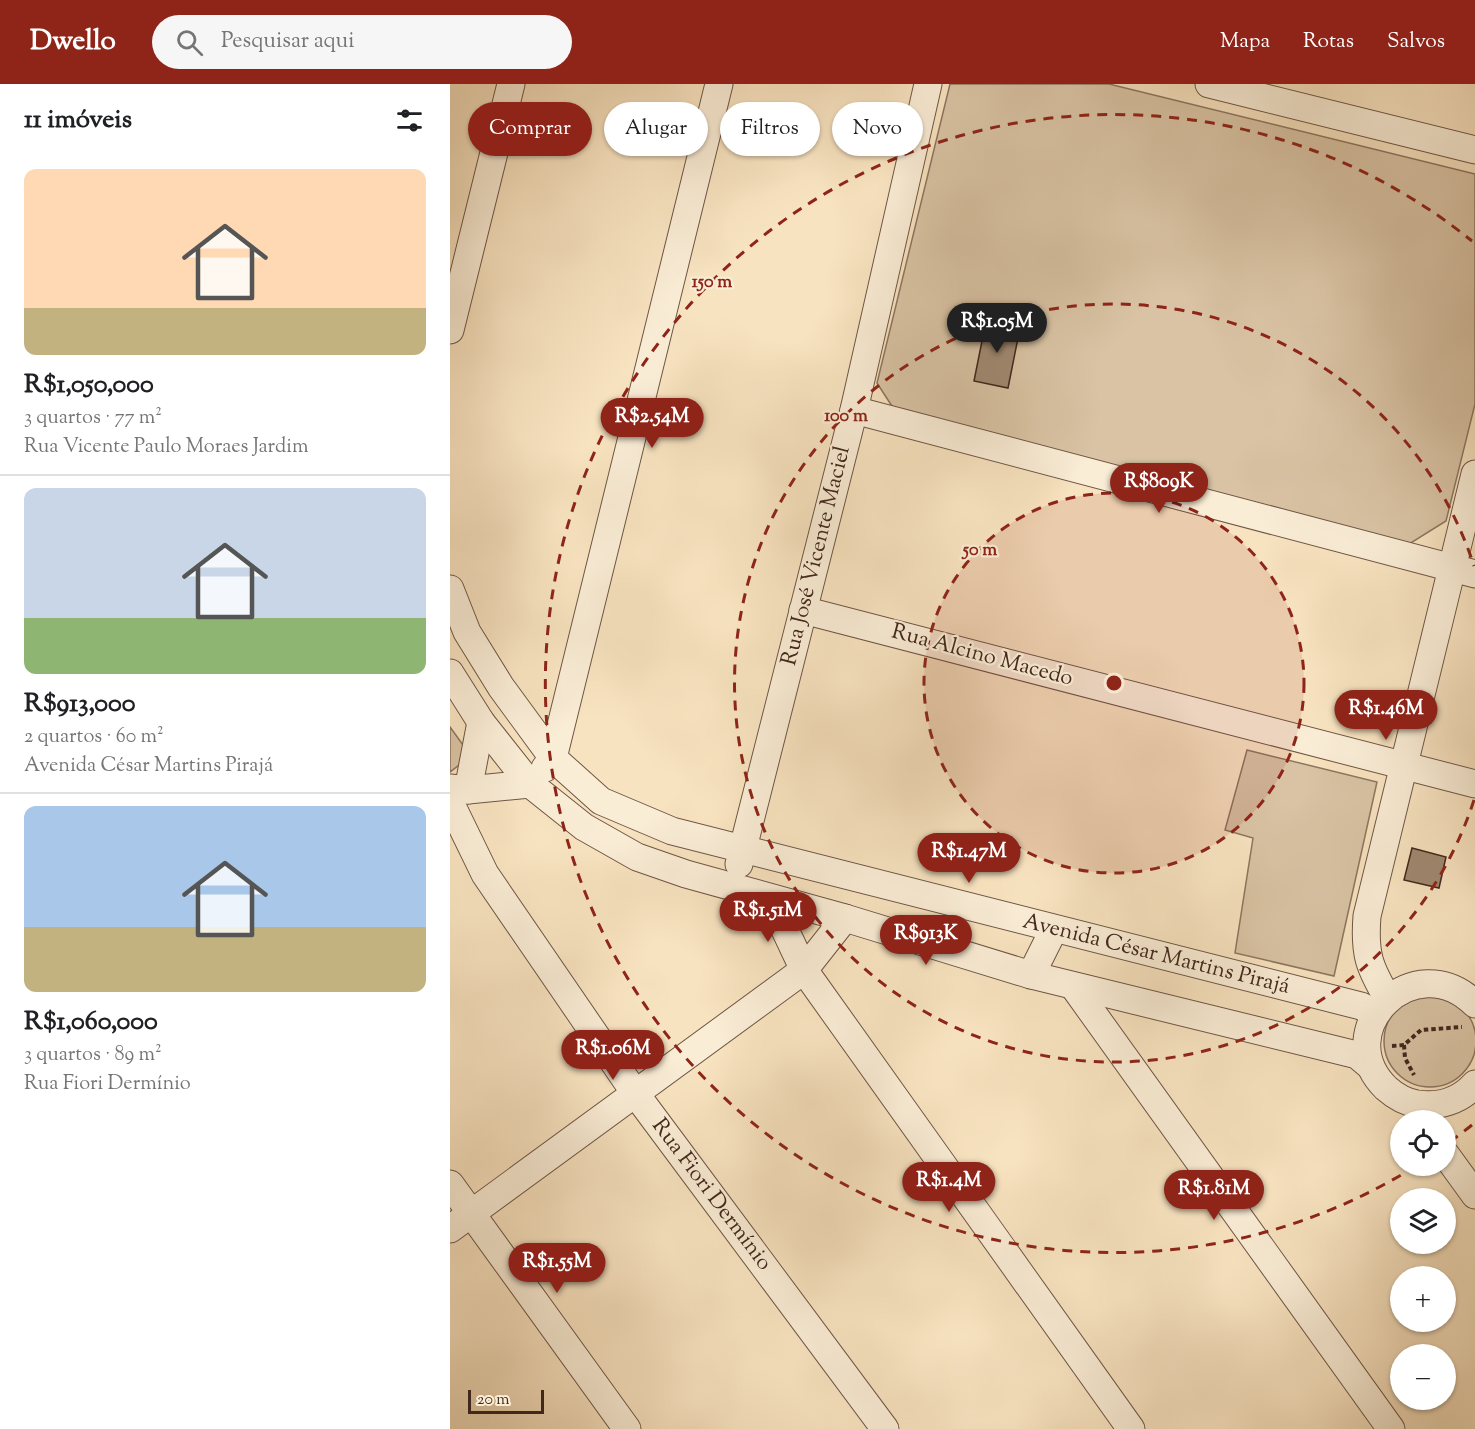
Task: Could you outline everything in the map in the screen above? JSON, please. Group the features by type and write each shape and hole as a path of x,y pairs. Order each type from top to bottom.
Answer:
{"street":[{"path":"450,330 511,84"},
{"path":"481,722 456,794 530,784 553,758 719,84"},
{"name":"Rua José Vicente Maciel","path":"733,886 854,410 928,84"},
{"path":"1209,84 1475,150"},
{"path":"854,410 1463,571"},
{"path":"1382,1006 1369,967 1365,944 1377,870 1403,766 1463,571 1475,474"},
{"name":"Avenida César Martins Pirajá","path":"450,588 472,641 501,687 553,758 601,801 672,831 1054,930 1361,1006 1382,1006"},
{"name":"Rua Alcino Macedo","path":"803,610 1475,784"},
{"path":"450,673 481,722 530,784 584,827 637,857 1074,987 1357,1055 1370,1066 1380,1082 1413,1110"},
{"name":"Rua Fiori Dermínio","path":"456,794 485,874 635,1093 885,1429"},
{"path":"770,898 804,970 1131,1429"},
{"path":"460,1221 804,970 845,918"},
{"path":"1031,975 1054,930"},
{"path":"1370,1066 1367,1047 1369,1029 1382,1006 1402,989 1419,984 1436,984 1453,988 1475,1004"},
{"path":"1074,987 1391,1429"},
{"path":"1419,1110 1445,1103 1474,1089"},
{"path":"1456,1169 1475,1196"},
{"path":"450,1184 460,1221 627,1429"}],"shaded area":[{"path":"950,84 1109,84 1475,174 1475,404 1446,521 1406,546 899,417 877,383"},
{"path":"450,727 471,756 450,772"},
{"path":"1247,750 1377,782 1334,976 1235,953 1253,838 1225,830"},
{"path":"1430,995 1447,999 1462,1009 1472,1024 1476,1041 1472,1058 1462,1073 1447,1083 1430,1087 1413,1083 1398,1073 1388,1058 1384,1041 1388,1024 1398,1009 1413,999"}],"building":[{"path":"986,321 1020,328 1008,388 974,381"},
{"path":"1412,848 1446,857 1439,888 1404,880"}]}
